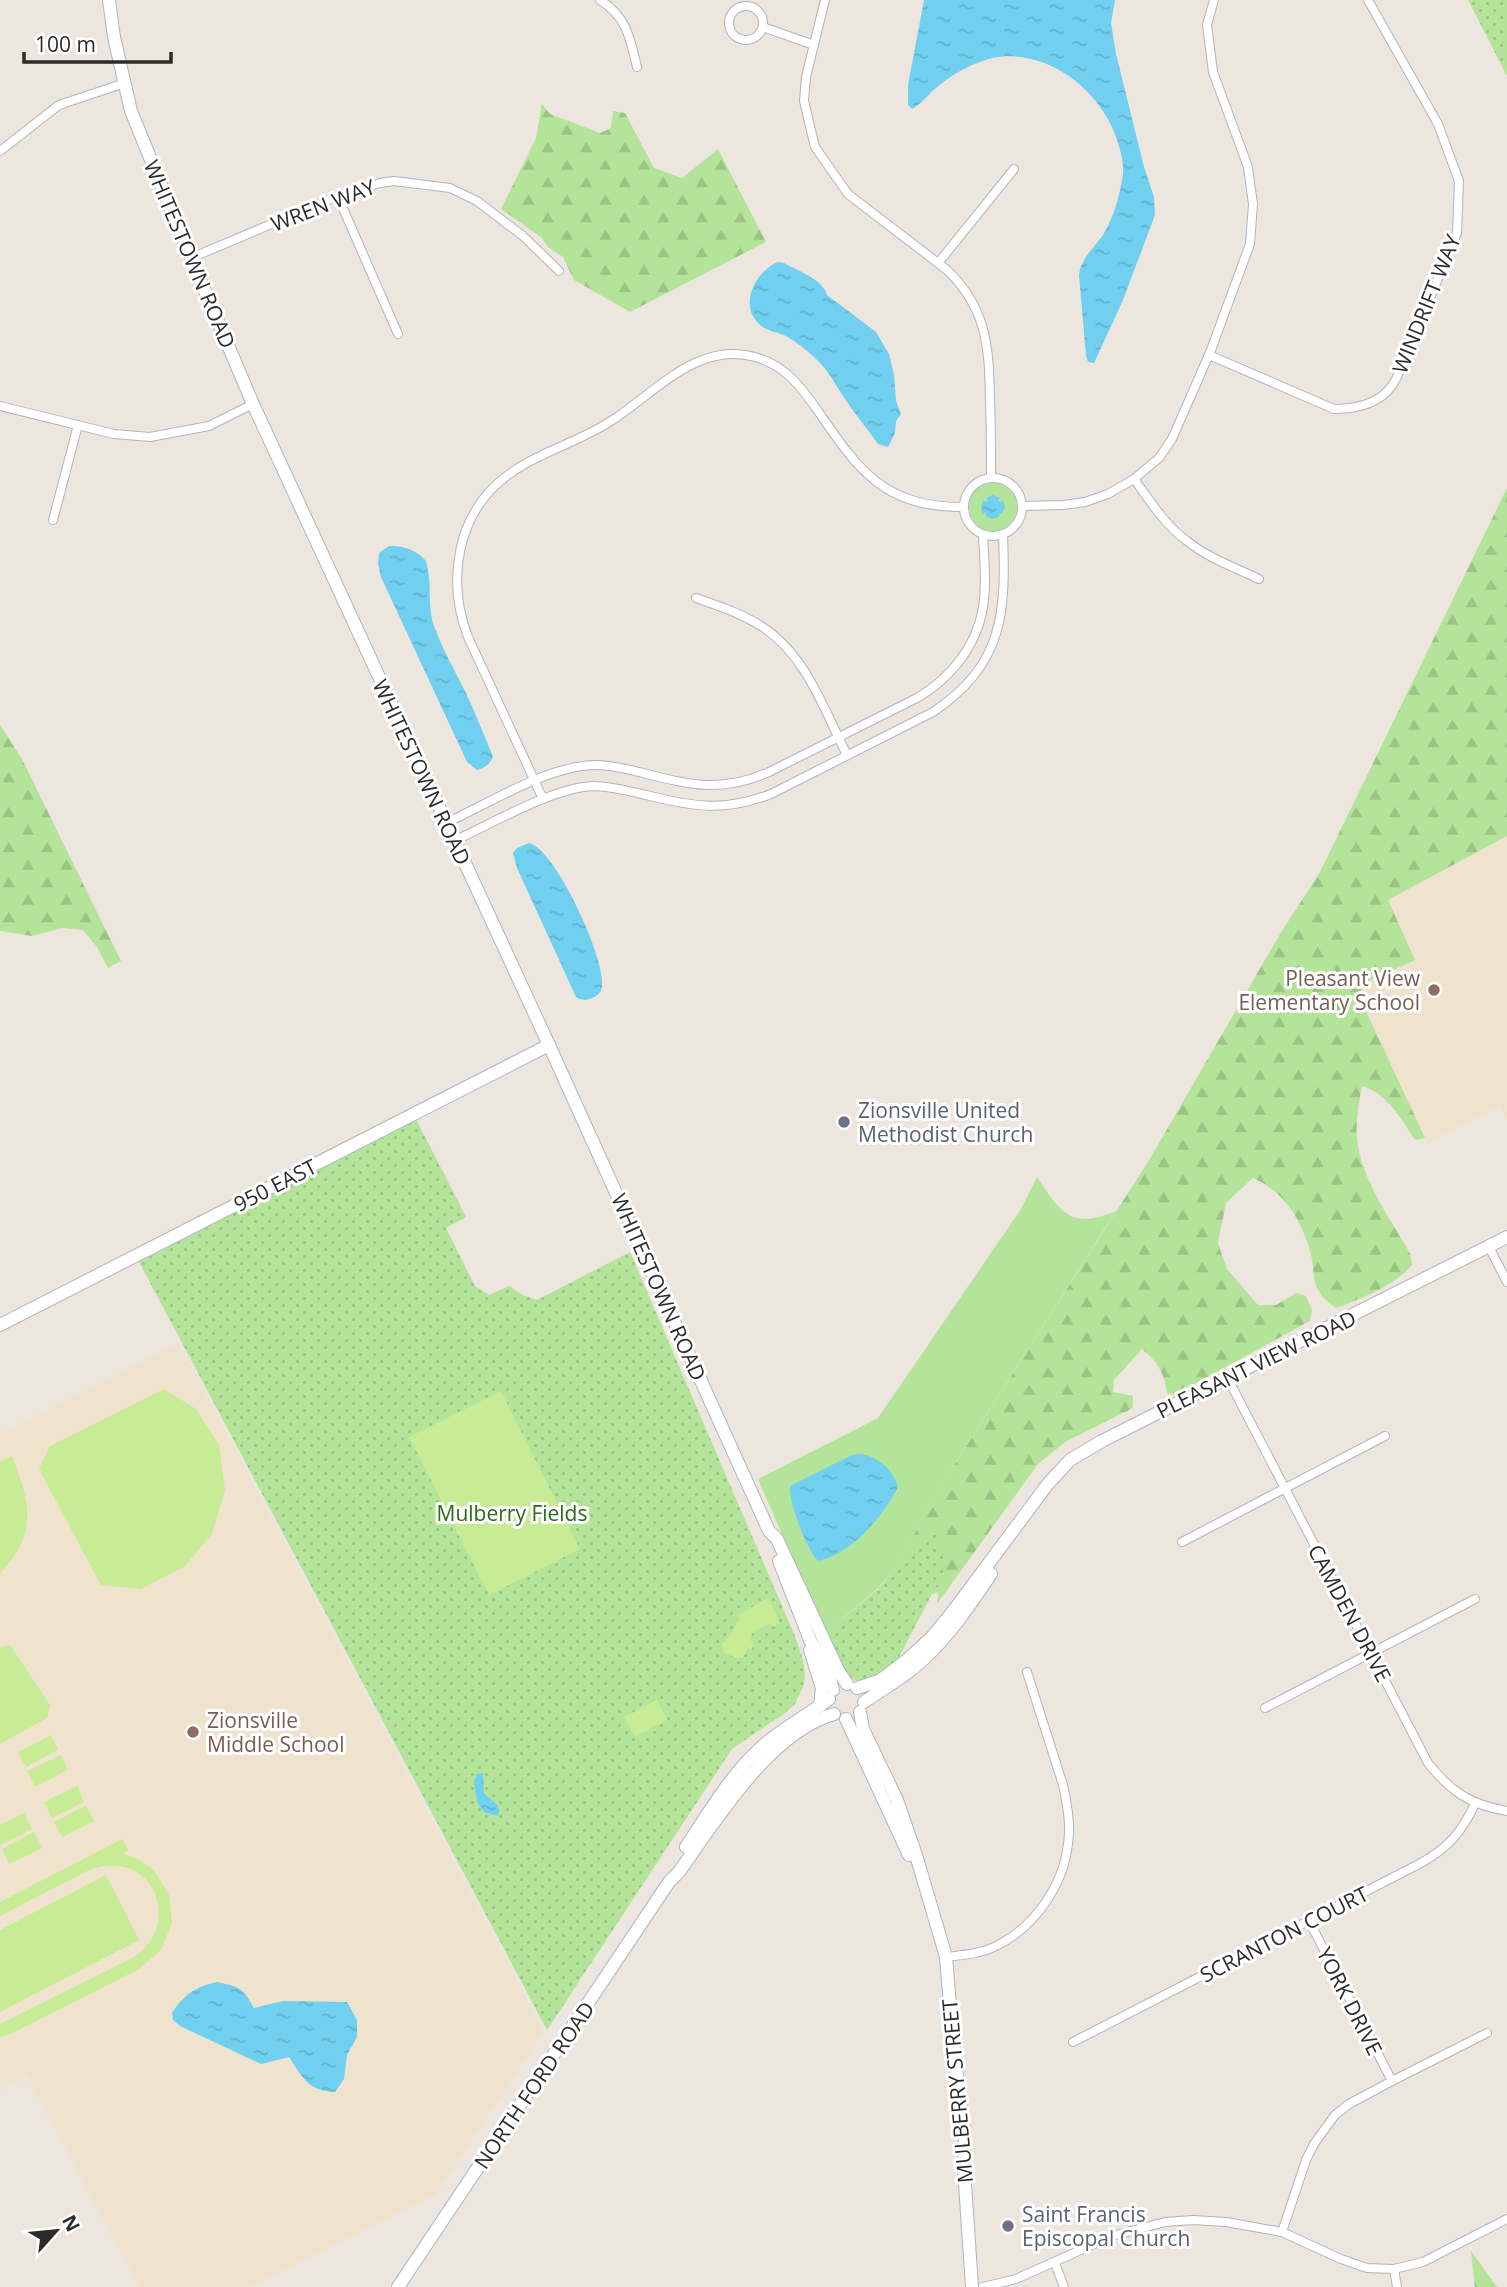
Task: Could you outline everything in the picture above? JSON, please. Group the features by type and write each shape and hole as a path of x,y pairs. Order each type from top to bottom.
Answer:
{"street":[{"name":"WHITESTOWN ROAD","path":"109,0 114,37 131,111 191,258 253,404 549,1045 769,1531 770,1544 810,1640 828,1671 828,1698"},
{"path":"600,0 608,5 626,26 637,67"},
{"path":"825,0 806,77 804,101 815,148 848,194 939,262 969,296 985,332 990,363 992,477"},
{"path":"1022,506 1085,502 1108,494 1134,479 1158,458 1172,439 1209,355 1250,244 1253,204 1248,167 1213,72 1207,25 1214,0"},
{"name":"WINDRIFT WAY","path":"1209,355 1334,409 1351,409 1377,399 1391,388 1396,379 1457,233 1459,181 1438,124 1368,0"},
{"path":"748,6 761,16 762,27 757,36 746,40 736,37 729,28 730,17 738,8 748,6"},
{"path":"762,27 814,45"},
{"path":"0,151 59,105 125,83"},
{"path":"939,262 1014,170"},
{"name":"WREN WAY","path":"191,258 338,197 394,181 450,188 477,201 523,236 559,271"},
{"path":"338,197 398,334"},
{"path":"543,799 465,630 456,587 459,552 471,520 492,490 517,469 603,426 697,361 713,356 738,355 762,359 791,376 851,459 877,483 917,503 963,508"},
{"path":"0,406 114,434 150,437 209,426 253,404"},
{"path":"53,520 78,425"},
{"path":"992,477 1011,484 1019,493 1022,506 1016,524 1003,534 994,536 983,535 971,527 963,508 965,496 971,487 982,479 992,477"},
{"path":"1134,479 1165,520 1185,540 1259,579"},
{"path":"454,841 543,799 571,789 604,786 707,807 749,802 771,794 945,704 979,668 990,650 1001,618 1004,590 1003,534"},
{"path":"446,822 559,771 595,765 694,785 726,785 760,776 933,688 963,656 975,634 983,608 983,535"},
{"path":"696,598 751,620 785,646 804,670 847,755"},
{"name":"950 EAST","path":"0,1325 549,1045"},
{"name":"PLEASANT VIEW ROAD","path":"852,1686 879,1681 931,1638 1047,1485 1070,1461 1102,1441 1507,1237"},
{"path":"1489,1247 1507,1282"},
{"name":"CAMDEN DRIVE","path":"1228,1379 1429,1763 1461,1796 1475,1804 1507,1811"},
{"path":"1182,1542 1385,1436"},
{"name":"PLEASANT VIEW ROAD","path":"862,1707 929,1655 957,1624 1018,1532 1025,1516"},
{"name":"WHITESTOWN ROAD","path":"769,1531 777,1539 838,1670 852,1686"},
{"path":"1265,1708 1475,1599"},
{"name":"WHITESTOWN ROAD","path":"810,1640 810,1651 828,1698"},
{"path":"946,1957 983,1951 1010,1938 1038,1912 1063,1867 1069,1834 1067,1804 1027,1672"},
{"path":"842,1685 852,1686 862,1707 840,1717 829,1705 828,1698 842,1685"},
{"name":"NORTH FORD ROAD","path":"669,1882 673,1868 719,1796 743,1766 766,1744 828,1698"},
{"name":"MULBERRY STREET","path":"862,1707 863,1729 897,1800 946,1957 954,2054 965,2134 964,2169 972,2287"},
{"name":"MULBERRY STREET","path":"840,1717 929,1897"},
{"name":"NORTH FORD ROAD","path":"398,2287 669,1882 741,1786 798,1732 819,1719 840,1717"},
{"name":"SCRANTON COURT","path":"1073,2042 1436,1854 1458,1834 1475,1804"},
{"name":"YORK DRIVE","path":"1309,1921 1392,2081"},
{"path":"1282,2232 1306,2160 1335,2115 1349,2104 1487,2033"},
{"path":"983,2287 1016,2279 1112,2236 1165,2222 1226,2222 1282,2232 1367,2268 1394,2269 1423,2262 1507,2219"},
{"path":"1055,2263 1064,2287"},
{"path":"1394,2269 1397,2287"}],"shaded area":[{"name":"Pleasant View Elementary School","path":"1507,836 1507,1120 1500,1106 1427,1143 1359,996 1388,900"},
{"name":"Zionsville Middle School","path":"179,1343 544,2031 435,2195 251,2287 139,2287 27,2076 0,2091 0,1434"}],"green space":[{"path":"1468,0 1507,0 1507,76"},
{"path":"542,104 550,114 600,133 611,128 613,111 625,113 654,168 682,178 718,149 766,242 630,312 574,280 563,257 548,247 542,238 501,209 536,138"},
{"path":"993,483 1010,490 1017,507 1010,524 993,531 976,524 969,507 976,490"},
{"path":"1507,488 1507,836 1388,900 1415,960 1364,983 1359,996 1425,1138 1415,1140 1386,1101 1371,1089 1362,1086 1357,1127 1363,1164 1381,1204 1410,1253 1412,1265 1387,1285 1336,1308 1320,1294 1309,1247 1295,1215 1281,1197 1253,1178 1226,1203 1218,1243 1227,1269 1258,1305 1276,1305 1296,1293 1306,1296 1312,1310 1310,1321 1174,1395 1167,1393 1159,1368 1142,1349 1114,1380 1113,1392 1133,1396 1133,1408 1065,1442 1038,1464 937,1604 938,1592 933,1594 896,1569 930,1503 1151,1157 1280,934 1320,872"},
{"path":"0,725 22,759 121,961 108,968 97,947 83,930 62,928 32,936 0,931"},
{"name":"Mulberry Fields","path":"416,1119 466,1217 446,1228 475,1286 489,1295 509,1286 537,1300 630,1252 803,1660 804,1685 795,1704 732,1749 547,2030 139,1262"},
{"path":"1037,1177 1053,1200 1069,1215 1088,1219 1116,1211 930,1503 896,1569 876,1590 825,1633 758,1479 878,1418 1021,1209"},
{"path":"164,1389 196,1409 219,1445 225,1490 212,1534 184,1567 141,1589 101,1585 39,1469 50,1446"},
{"path":"501,1391 580,1549 489,1595 409,1437"},
{"path":"12,1456 26,1503 26,1530 21,1544 0,1573 0,1462"},
{"path":"936,1525 946,1567 896,1663 875,1678 860,1683 843,1668 825,1633 877,1590"},
{"path":"768,1598 780,1623 773,1627 770,1623 752,1633 752,1650 747,1648 742,1658 724,1653 722,1644 734,1630 740,1614"},
{"path":"10,1645 50,1705 47,1718 0,1744 0,1647"},
{"path":"657,1700 667,1720 635,1737 624,1717"},
{"path":"51,1735 58,1750 26,1767 18,1752"},
{"path":"61,1755 68,1770 35,1787 27,1771"},
{"path":"77,1786 84,1802 52,1818 44,1802"},
{"path":"86,1805 94,1821 62,1837 54,1822"},
{"path":"24,1813 32,1829 0,1845 0,1825"},
{"path":"34,1832 42,1848 9,1864 2,1849"},
{"path":"122,1839 128,1850 123,1854 138,1859 154,1870 169,1895 172,1923 161,1950 139,1969 13,2033 0,2037 0,2024 134,1957 148,1945 156,1930 159,1914 157,1899 150,1885 139,1874 125,1867 106,1866 89,1870 0,1916 0,1902"},
{"path":"106,1875 139,1940 0,2012 0,1930"},
{"path":"1471,2251 1497,2287 1475,2287"}],"water":[{"path":"924,0 1115,0 1111,23 1116,54 1154,197 1155,215 1123,300 1094,363 1088,362 1086,356 1079,275 1085,258 1107,228 1120,190 1123,162 1111,124 1100,106 1070,77 1033,59 1013,56 992,58 962,70 912,109 908,105 908,85"},
{"path":"778,262 803,272 821,284 827,295 876,332 889,354 896,401 901,414 888,447 878,444 818,361 789,338 761,326 753,316 750,307 752,289 763,273"},
{"path":"993,495 1000,498 1000,502 1003,501 1005,507 999,517 992,519 986,516 986,512 983,514 981,507 983,500 986,502 986,498"},
{"path":"389,546 409,549 426,561 433,623 493,757 482,768 477,770 467,762 381,577 379,553"},
{"path":"529,843 540,850 552,864 588,931 601,974 602,987 598,994 587,1000 576,997 517,868 513,853 517,848"},
{"path":"858,1454 872,1457 883,1464 896,1480 898,1487 884,1510 865,1532 843,1551 818,1561 799,1525 790,1486"},
{"path":"483,1773 484,1793 498,1805 498,1816 484,1812 477,1802 474,1781 477,1774"},
{"path":"217,1982 240,1989 254,2008 283,2001 347,2002 357,2020 357,2037 347,2055 344,2079 335,2092 312,2086 289,2057 261,2064 180,2026 173,2020 172,2013 186,1996 203,1986"}],"place":[{"name":"Pleasant View Elementary School","path":"1434,990"},
{"name":"Zionsville United Methodist Church","path":"844,1122"},
{"name":"Zionsville Middle School","path":"193,1732"},
{"name":"Saint Francis Episcopal Church","path":"1008,2226"}]}
